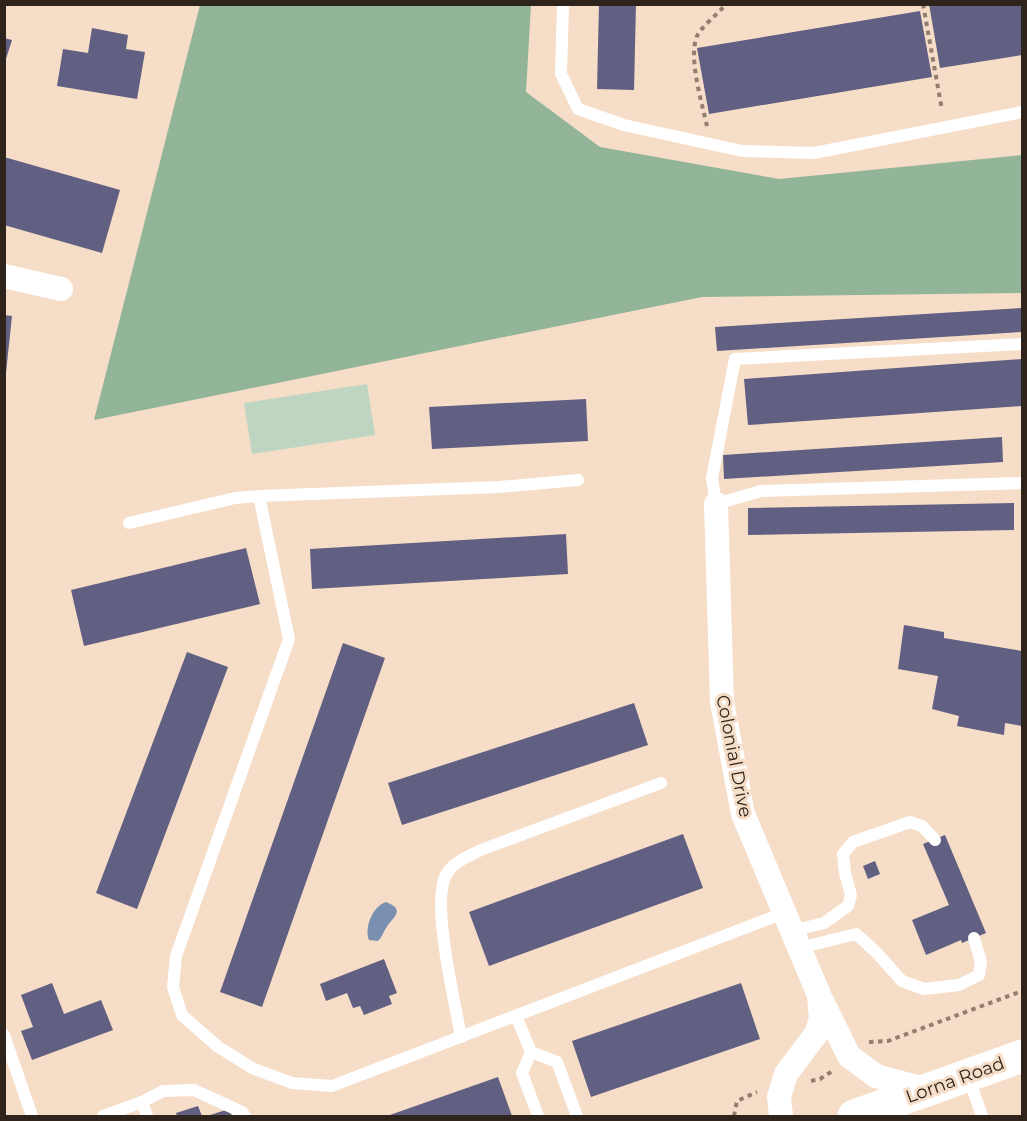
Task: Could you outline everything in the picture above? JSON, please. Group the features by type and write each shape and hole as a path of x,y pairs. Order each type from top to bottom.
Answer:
{"street":[{"path":"4,276 61,289"},
{"name":"Colonial Drive","path":"716,504 722,702 742,814 819,994 849,1056 876,1076 928,1090"},
{"name":"Colonial Drive","path":"781,1116 778,1096 786,1074 816,1034 821,1018 819,994"},
{"name":"Lorna Road","path":"875,1113 928,1090 1023,1056"}],"lane":[{"path":"563,4 561,74 578,109 624,125 742,151 814,153 1023,112"},
{"path":"1023,344 735,359 712,478 716,504 761,491 1023,483"},
{"path":"129,523 235,498 499,487 578,480"},
{"path":"259,496 289,639 176,956 173,987 182,1015 217,1047 252,1068 292,1083 332,1086 516,1016 824,923 848,906 851,895 843,854 854,842 910,822 922,826 935,840"},
{"path":"460,1037 443,933 441,899 445,877 457,861 662,783"},
{"path":"792,931 856,934 902,981 924,989 959,985 979,975 981,962 974,938"},
{"path":"516,1016 531,1052 522,1073 538,1116"},
{"path":"4,1035 32,1116"},
{"path":"531,1052 557,1062 577,1116"},
{"path":"968,1076 982,1116"},
{"path":"103,1116 142,1102 163,1090 194,1090 242,1112 245,1116"},
{"path":"142,1102 147,1116"}],"path":[{"path":"710,144 695,59 695,46 698,34 726,4"},
{"path":"923,4 945,126"}],"green space":[{"path":"200,5 531,5 526,92 600,147 779,179 1022,155 1022,293 702,297 94,420"},
{"path":"367,384 375,435 252,454 244,403"}],"water":[{"path":"386,902 396,908 396,914 378,941 369,940 368,929 371,918 377,908"}],"building":[{"path":"599,4 636,4 634,90 597,89"},
{"path":"929,4 1022,4 1022,55 940,68"},
{"path":"920,11 932,77 709,114 697,48"},
{"path":"92,28 128,35 126,49 145,52 137,99 57,86 63,49 88,53"},
{"path":"4,38 12,40 5,62 4,62"},
{"path":"4,157 120,190 102,253 4,225"},
{"path":"1022,308 1022,332 717,351 715,327"},
{"path":"4,315 12,316 6,373 4,373"},
{"path":"1022,359 1022,406 748,425 744,379"},
{"path":"586,399 588,441 432,449 429,407"},
{"path":"1002,437 1003,462 724,479 723,455"},
{"path":"1014,503 1014,530 748,535 748,508"},
{"path":"566,534 568,574 312,589 310,549"},
{"path":"246,548 260,604 84,646 71,590"},
{"path":"904,625 944,632 944,638 1022,651 1022,726 1005,723 1004,735 957,726 959,716 932,709 938,676 898,669"},
{"path":"343,643 385,658 262,1007 220,992"},
{"path":"187,652 228,667 137,909 96,893"},
{"path":"634,703 648,745 402,825 388,783"},
{"path":"683,834 703,888 489,966 469,912"},
{"path":"945,835 986,933 962,943 961,940 926,955 912,920 949,905 923,844"},
{"path":"875,861 880,874 868,879 863,866"},
{"path":"384,959 397,993 389,996 392,1004 364,1015 360,1006 353,1008 347,993 326,1001 320,984"},
{"path":"52,983 64,1014 101,1000 113,1030 32,1060 21,1031 33,1027 21,995"},
{"path":"741,983 760,1039 591,1097 572,1041"},
{"path":"498,1077 512,1116 387,1116"},
{"path":"198,1106 202,1116 177,1116 176,1113"},
{"path":"229,1109 232,1116 207,1116"}]}
